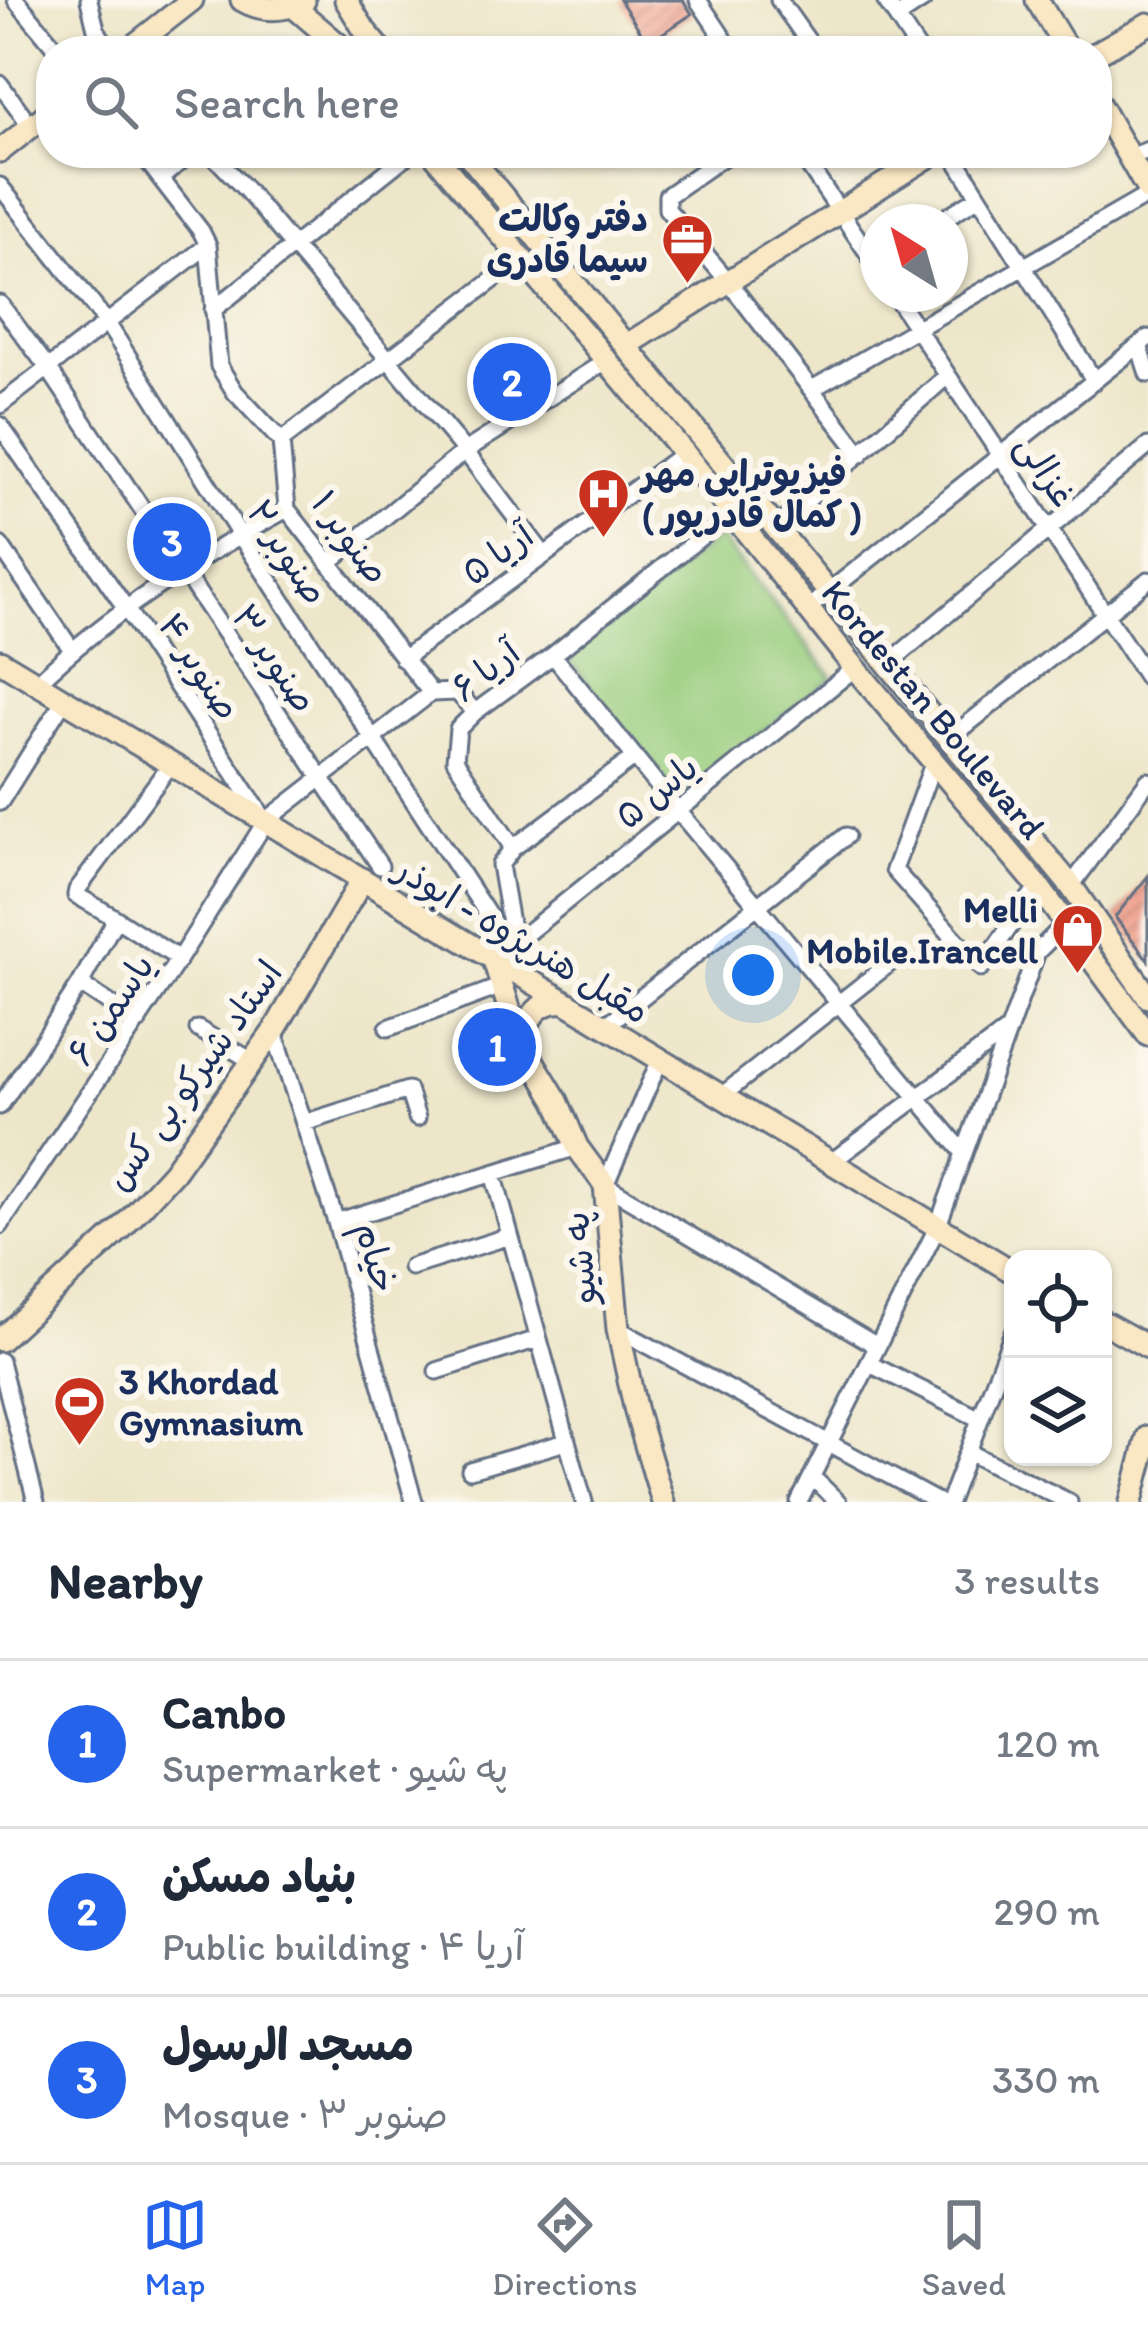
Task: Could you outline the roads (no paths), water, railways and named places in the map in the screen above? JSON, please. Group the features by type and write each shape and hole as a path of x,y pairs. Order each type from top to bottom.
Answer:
{"street":[{"path":"16,0 46,36"},
{"path":"89,0 100,36"},
{"path":"146,36 191,0"},
{"path":"242,0 272,9 300,3 329,36"},
{"path":"346,0 369,36"},
{"path":"698,0 722,36"},
{"path":"778,0 804,36"},
{"path":"884,0 909,36"},
{"path":"897,17 923,0"},
{"path":"1037,0 1058,36"},
{"path":"1112,44 1148,24"},
{"path":"359,36 365,31"},
{"path":"0,84 31,126"},
{"path":"812,389 1023,270 1148,192 1139,153 1112,120"},
{"path":"0,151 36,122"},
{"path":"153,168 208,245 219,366 235,392 281,441 522,258"},
{"path":"161,178 173,168"},
{"path":"225,168 465,451 544,555"},
{"path":"213,310 391,168"},
{"name":"Kordestan Boulevard","path":"447,168 1038,886 1148,1035"},
{"name":"Kordestan Boulevard","path":"480,168 1071,886 1148,998"},
{"path":"707,168 667,196 668,209 862,454"},
{"path":"810,168 860,240"},
{"path":"627,344 910,168"},
{"path":"961,168 1094,380"},
{"name":"صنوبر ۲","path":"0,186 107,323 503,938"},
{"path":"968,204 979,197"},
{"path":"0,405 208,245"},
{"name":"صنوبر ۳","path":"0,304 48,368 320,777 371,873"},
{"name":"غزالی","path":"905,312 1148,679"},
{"path":"807,609 1144,341"},
{"path":"1144,341 1148,374"},
{"path":"330,562 465,451 606,361"},
{"path":"776,528 946,377"},
{"name":"صنوبر ۴","path":"0,425 266,821"},
{"name":"صنوبر ۱","path":"281,441 287,509 431,692"},
{"path":"888,664 1148,446"},
{"name":"آریا ۵","path":"403,659 684,453"},
{"path":"37,683 72,650 180,570 287,509"},
{"name":"آریا ۶","path":"513,848 455,760 458,729 731,513"},
{"path":"0,544 72,650"},
{"path":"949,739 1148,580"},
{"path":"553,655 963,1152"},
{"name":"مقبل هنرپژوه - ابوذر","path":"0,661 266,821 371,873 494,959 1004,1267"},
{"name":"یاس ۵","path":"494,959 855,668"},
{"path":"431,692 458,692 476,712"},
{"name":"یاسمن ۶","path":"0,1226 266,821 431,692"},
{"path":"0,802 64,700"},
{"path":"494,959 510,923 500,865 513,848 635,758"},
{"path":"934,761 894,870 980,968 1038,886"},
{"path":"171,764 76,893 179,959"},
{"path":"1071,886 1148,781"},
{"path":"604,1027 846,836"},
{"name":"استاد شیرکو بی کس","path":"0,1340 106,1243 173,1172 274,1031 371,873"},
{"path":"0,1106 80,984 113,924 112,916"},
{"path":"799,1502 937,1228 1037,952 1065,923"},
{"name":"په شیو","path":"494,959 518,1037 557,1101 577,1148 605,1185 618,1329 663,1502"},
{"path":"721,1097 895,959"},
{"path":"80,984 138,1022"},
{"path":"388,1028 502,986"},
{"path":"530,1059 527,1023 538,1008 564,1002"},
{"path":"198,1029 252,1060"},
{"path":"830,1163 1008,1030"},
{"name":"خیام","path":"274,1031 336,1222 414,1502"},
{"path":"660,1060 605,1185 877,1346"},
{"path":"304,1123 408,1090 417,1118"},
{"path":"336,1222 577,1148"},
{"path":"494,1173 584,1502"},
{"path":"411,1267 511,1236"},
{"path":"1112,1327 1148,1347"},
{"path":"618,1329 938,1502"},
{"path":"437,1371 538,1339"},
{"path":"0,1360 36,1502"},
{"path":"870,1364 980,1419"},
{"path":"949,1502 980,1419 1004,1372"},
{"path":"1131,1502 1148,1437"},
{"path":"470,1470 566,1442"},
{"path":"968,1452 1069,1502"},
{"path":"812,1477 838,1502"}],"place":[{"name":"دفتر وکالت سیما قادری","path":"687,285"},
{"name":"بنیاد مسکن","path":"512,382"},
{"name":"فیزیوتراپی مهر ( کمال قادرپور )","path":"603,540"},
{"name":"مسجد الرسول","path":"172,542"},
{"name":"Melli Mobile.Irancell","path":"1077,976"},
{"name":"Canbo","path":"497,1047"},
{"name":"3 Khordad Gymnasium","path":"80,1448"}]}
